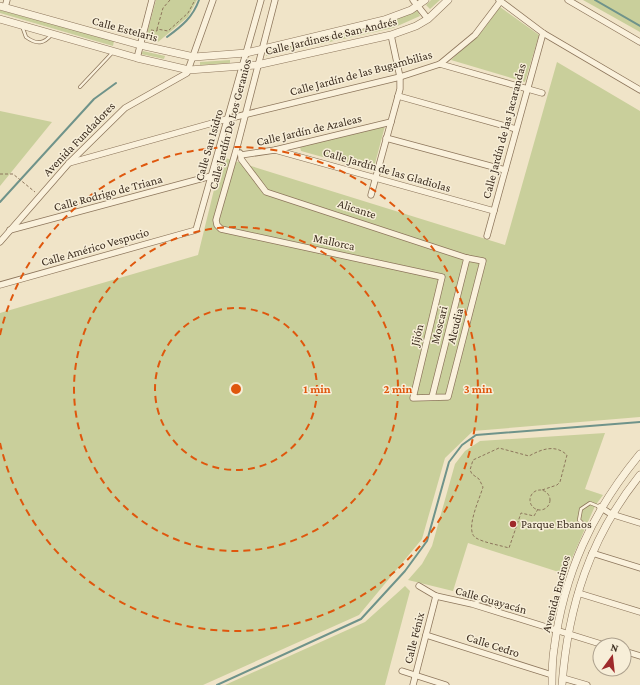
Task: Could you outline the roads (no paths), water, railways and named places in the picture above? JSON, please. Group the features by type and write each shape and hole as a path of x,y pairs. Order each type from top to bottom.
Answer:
{"street":[{"path":"137,58 150,0"},
{"path":"189,70 213,0"},
{"name":"Calle Jardín De Los Geranios","path":"242,67 261,0"},
{"name":"Calle Jardín De Los Geranios","path":"221,229 217,225 216,220 237,148 244,115 275,0"},
{"name":"Calle Jardines de San Andrés","path":"246,53 393,17 416,3 425,0"},
{"name":"Calle Jardines de San Andrés","path":"242,67 391,35 416,26 428,18 448,0"},
{"path":"568,0 640,42"},
{"path":"499,1 543,33 640,90"},
{"name":"Calle Jardín de las Bugambilias","path":"70,163 227,119 400,77 440,64 475,35 499,1"},
{"path":"416,3 428,18"},
{"name":"Calle Estelaris","path":"4,4 140,45 194,57 246,53"},
{"name":"Calle Estelaris","path":"0,19 137,58 189,70 242,67"},
{"name":"Calle Jardín de las Jacarandas","path":"487,236 543,33"},
{"path":"370,195 398,96 400,77 391,35"},
{"path":"440,64 542,93"},
{"name":"Calle San Isidro","path":"196,229 242,67"},
{"name":"Avenida Fundadores","path":"0,242 70,163 128,106 181,78 189,70"},
{"path":"398,96 516,129"},
{"name":"Calle Jardín de Azaleas","path":"241,156 275,150 391,122"},
{"path":"386,138 505,170"},
{"path":"237,148 241,156"},
{"name":"Calle Jardín de las Gladiolas","path":"275,150 494,211"},
{"name":"Alicante","path":"241,156 241,159 266,192 467,258 483,261"},
{"name":"Calle Rodrigo de Triana","path":"10,230 211,176"},
{"name":"Calle Américo Vespucio","path":"0,285 196,229"},
{"name":"Mallorca","path":"221,229 442,277"},
{"name":"Moscari","path":"432,398 467,258"},
{"name":"Alcudia","path":"432,398 448,397 483,261"},
{"name":"Jijón","path":"432,398 413,398 442,277"},
{"name":"Avenida Encinos","path":"552,685 556,630 571,573 600,507 614,486 640,454"},
{"name":"Avenida Encinos","path":"562,681 568,634 578,593 592,553 611,514 637,482 640,475"},
{"path":"600,507 611,514 640,523"},
{"path":"592,553 640,568"},
{"name":"Calle Guayacán","path":"419,586 436,596 472,604 592,641"},
{"path":"578,593 640,612"},
{"name":"Calle Fénix","path":"413,685 436,596"},
{"name":"Calle Cedro","path":"426,635 552,675"},
{"path":"402,671 446,685"},
{"path":"562,681 587,685"}],"lane":[{"path":"22,26 26,37 41,43 47,41 52,34"},
{"path":"80,87 113,51"},
{"path":"589,530 579,520 579,515 582,509 590,503 600,507"}],"waterway":[{"path":"167,37 186,21 194,11 199,0"},
{"path":"595,0 640,26"},
{"path":"0,202 94,99 116,83"},
{"path":"217,685 361,619 405,571 427,541 449,462 462,445 476,435 640,422"}],"place":[{"name":"Parque Ebanos","path":"513,524"}]}
